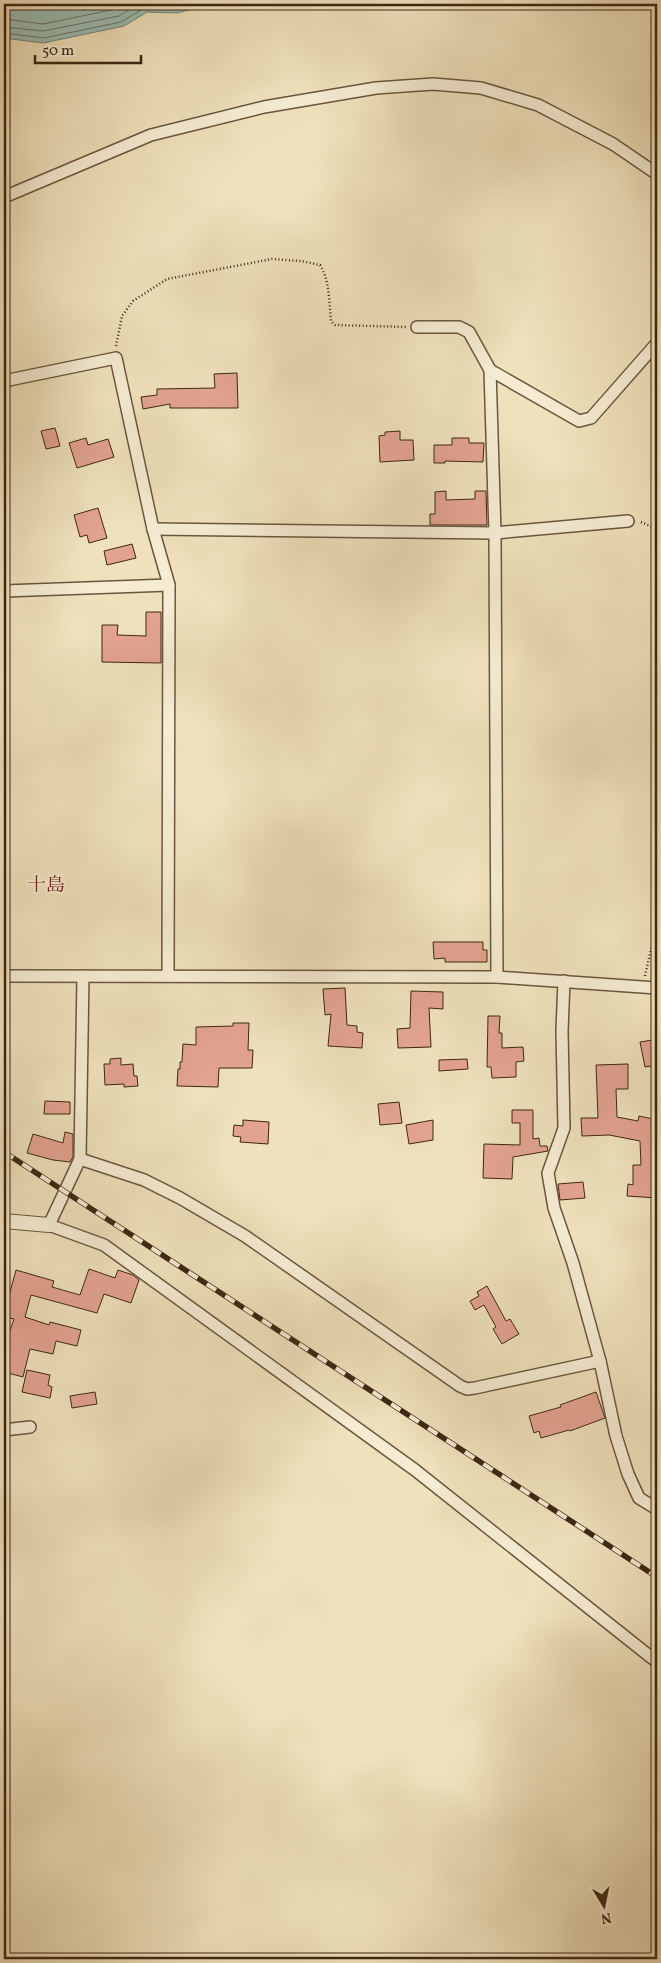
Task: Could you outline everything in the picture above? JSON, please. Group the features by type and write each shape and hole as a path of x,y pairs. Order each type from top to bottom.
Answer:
{"street":[{"path":"4,197 151,136 264,108 376,88 433,84 481,88 538,104 613,144 657,174"},
{"path":"417,327 459,327 469,332 490,370 495,533 497,977"},
{"path":"490,370 579,421 591,418 657,343"},
{"path":"4,381 116,358 153,529 169,585 168,976"},
{"path":"153,529 495,533 628,521"},
{"path":"4,591 169,585"},
{"path":"4,976 497,977 657,988"},
{"path":"49,1225 80,1159 83,976"},
{"path":"564,981 562,1031 564,1128 548,1173 554,1208 574,1263 600,1361 616,1436 628,1474 639,1498 657,1509"},
{"path":"80,1159 144,1180 180,1198 245,1236 460,1386 467,1389 600,1361"},
{"path":"4,1221 49,1225 104,1245 112,1250 415,1470 657,1662"},
{"path":"4,1430 30,1427"}],"path":[{"path":"116,358 117,338 122,316 133,301 167,279 272,259 301,260 320,265 328,290 331,321 335,325 417,327"},
{"path":"628,521 642,522 657,529"},
{"path":"643,987 657,923"}],"water":[{"path":"4,4 211,4 177,13 147,12 124,26 43,43 4,38"}],"building":[{"path":"237,373 238,408 170,408 170,404 143,409 141,397 157,395 157,389 215,388 214,374"},
{"path":"55,428 60,446 46,449 41,431"},
{"path":"400,431 400,440 413,440 414,460 380,462 379,436 385,435 385,432"},
{"path":"86,438 88,445 108,439 114,457 77,468 69,443"},
{"path":"452,438 469,438 469,443 484,443 483,462 445,461 445,463 434,463 434,445 452,445"},
{"path":"446,491 446,500 475,499 475,491 486,491 487,525 430,525 430,514 435,514 435,492"},
{"path":"98,508 107,538 89,543 87,535 80,537 74,515"},
{"path":"132,544 136,558 107,565 104,551"},
{"path":"146,612 161,612 161,663 102,662 102,625 118,625 117,635 146,636"},
{"path":"433,942 483,942 483,950 487,950 487,962 445,962 445,958 434,959"},
{"path":"345,988 347,1025 357,1026 357,1032 363,1033 362,1048 328,1046 331,1014 325,1015 323,989"},
{"path":"411,991 443,992 443,1009 429,1008 431,1047 398,1048 397,1029 410,1028"},
{"path":"488,1016 500,1016 499,1033 502,1033 502,1048 523,1047 524,1061 516,1062 516,1077 492,1078 491,1067 487,1067"},
{"path":"233,1023 249,1023 248,1050 253,1050 252,1068 219,1068 218,1087 177,1086 178,1069 180,1069 180,1062 182,1062 183,1044 196,1045 196,1027 233,1026"},
{"path":"653,1040 654,1048 657,1048 657,1065 645,1067 640,1042"},
{"path":"121,1058 121,1065 133,1064 134,1076 137,1076 138,1086 124,1087 124,1084 105,1085 104,1064 110,1064 110,1059"},
{"path":"467,1059 468,1069 439,1071 439,1060"},
{"path":"628,1064 628,1089 616,1089 617,1117 638,1121 639,1116 653,1119 651,1128 657,1129 654,1154 657,1154 657,1198 627,1196 628,1184 633,1185 633,1165 641,1165 640,1141 609,1135 582,1136 581,1118 598,1118 596,1065"},
{"path":"45,1101 70,1102 70,1114 44,1114"},
{"path":"399,1102 402,1123 380,1125 378,1104"},
{"path":"512,1110 533,1110 533,1139 539,1138 540,1146 547,1146 548,1151 513,1157 512,1179 483,1178 484,1144 520,1145 520,1123 512,1123"},
{"path":"243,1120 269,1122 268,1144 240,1142 241,1137 233,1136 234,1125 243,1126"},
{"path":"433,1120 433,1140 409,1144 406,1125"},
{"path":"65,1132 73,1134 73,1157 70,1162 53,1160 27,1153 33,1134 63,1143"},
{"path":"583,1182 585,1198 560,1200 558,1184"},
{"path":"89,1269 115,1278 118,1270 133,1275 139,1280 131,1303 104,1294 97,1313 31,1295 25,1317 49,1325 50,1322 81,1330 77,1346 56,1341 53,1354 30,1349 23,1377 4,1372 4,1347 14,1319 4,1317 4,1314 16,1270 54,1281 52,1287 80,1295"},
{"path":"487,1286 506,1321 510,1319 519,1334 502,1344 493,1329 496,1327 484,1305 475,1310 470,1301 479,1296 477,1292"},
{"path":"27,1370 50,1375 48,1385 52,1387 50,1398 22,1392"},
{"path":"95,1392 97,1404 72,1408 70,1396"},
{"path":"596,1392 605,1418 570,1431 541,1438 539,1431 534,1433 529,1416 561,1407 560,1405"}],"railway":[{"path":"4,1152 657,1577"}],"district":[{"name":"十島","path":"46,884"}]}
